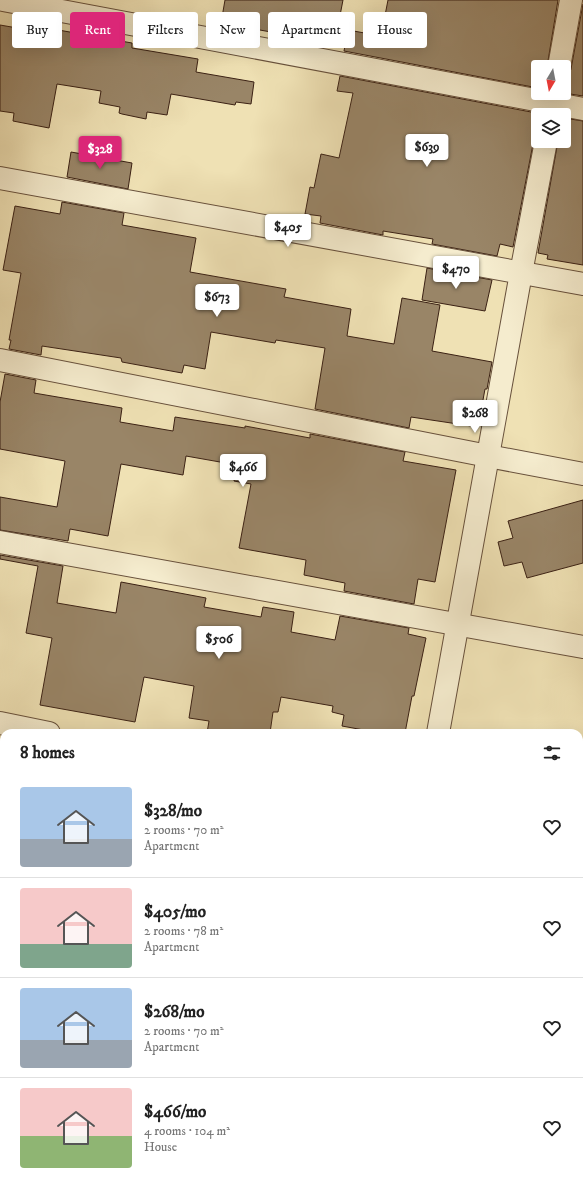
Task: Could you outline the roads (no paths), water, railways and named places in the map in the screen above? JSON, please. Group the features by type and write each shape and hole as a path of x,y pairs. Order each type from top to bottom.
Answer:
{"street":[{"path":"3,0 583,109"},
{"path":"560,60 570,0"},
{"path":"439,729 545,148"},
{"path":"0,178 583,284"},
{"path":"0,360 583,474"},
{"path":"0,542 583,648"},
{"path":"0,723 29,729"}]}
